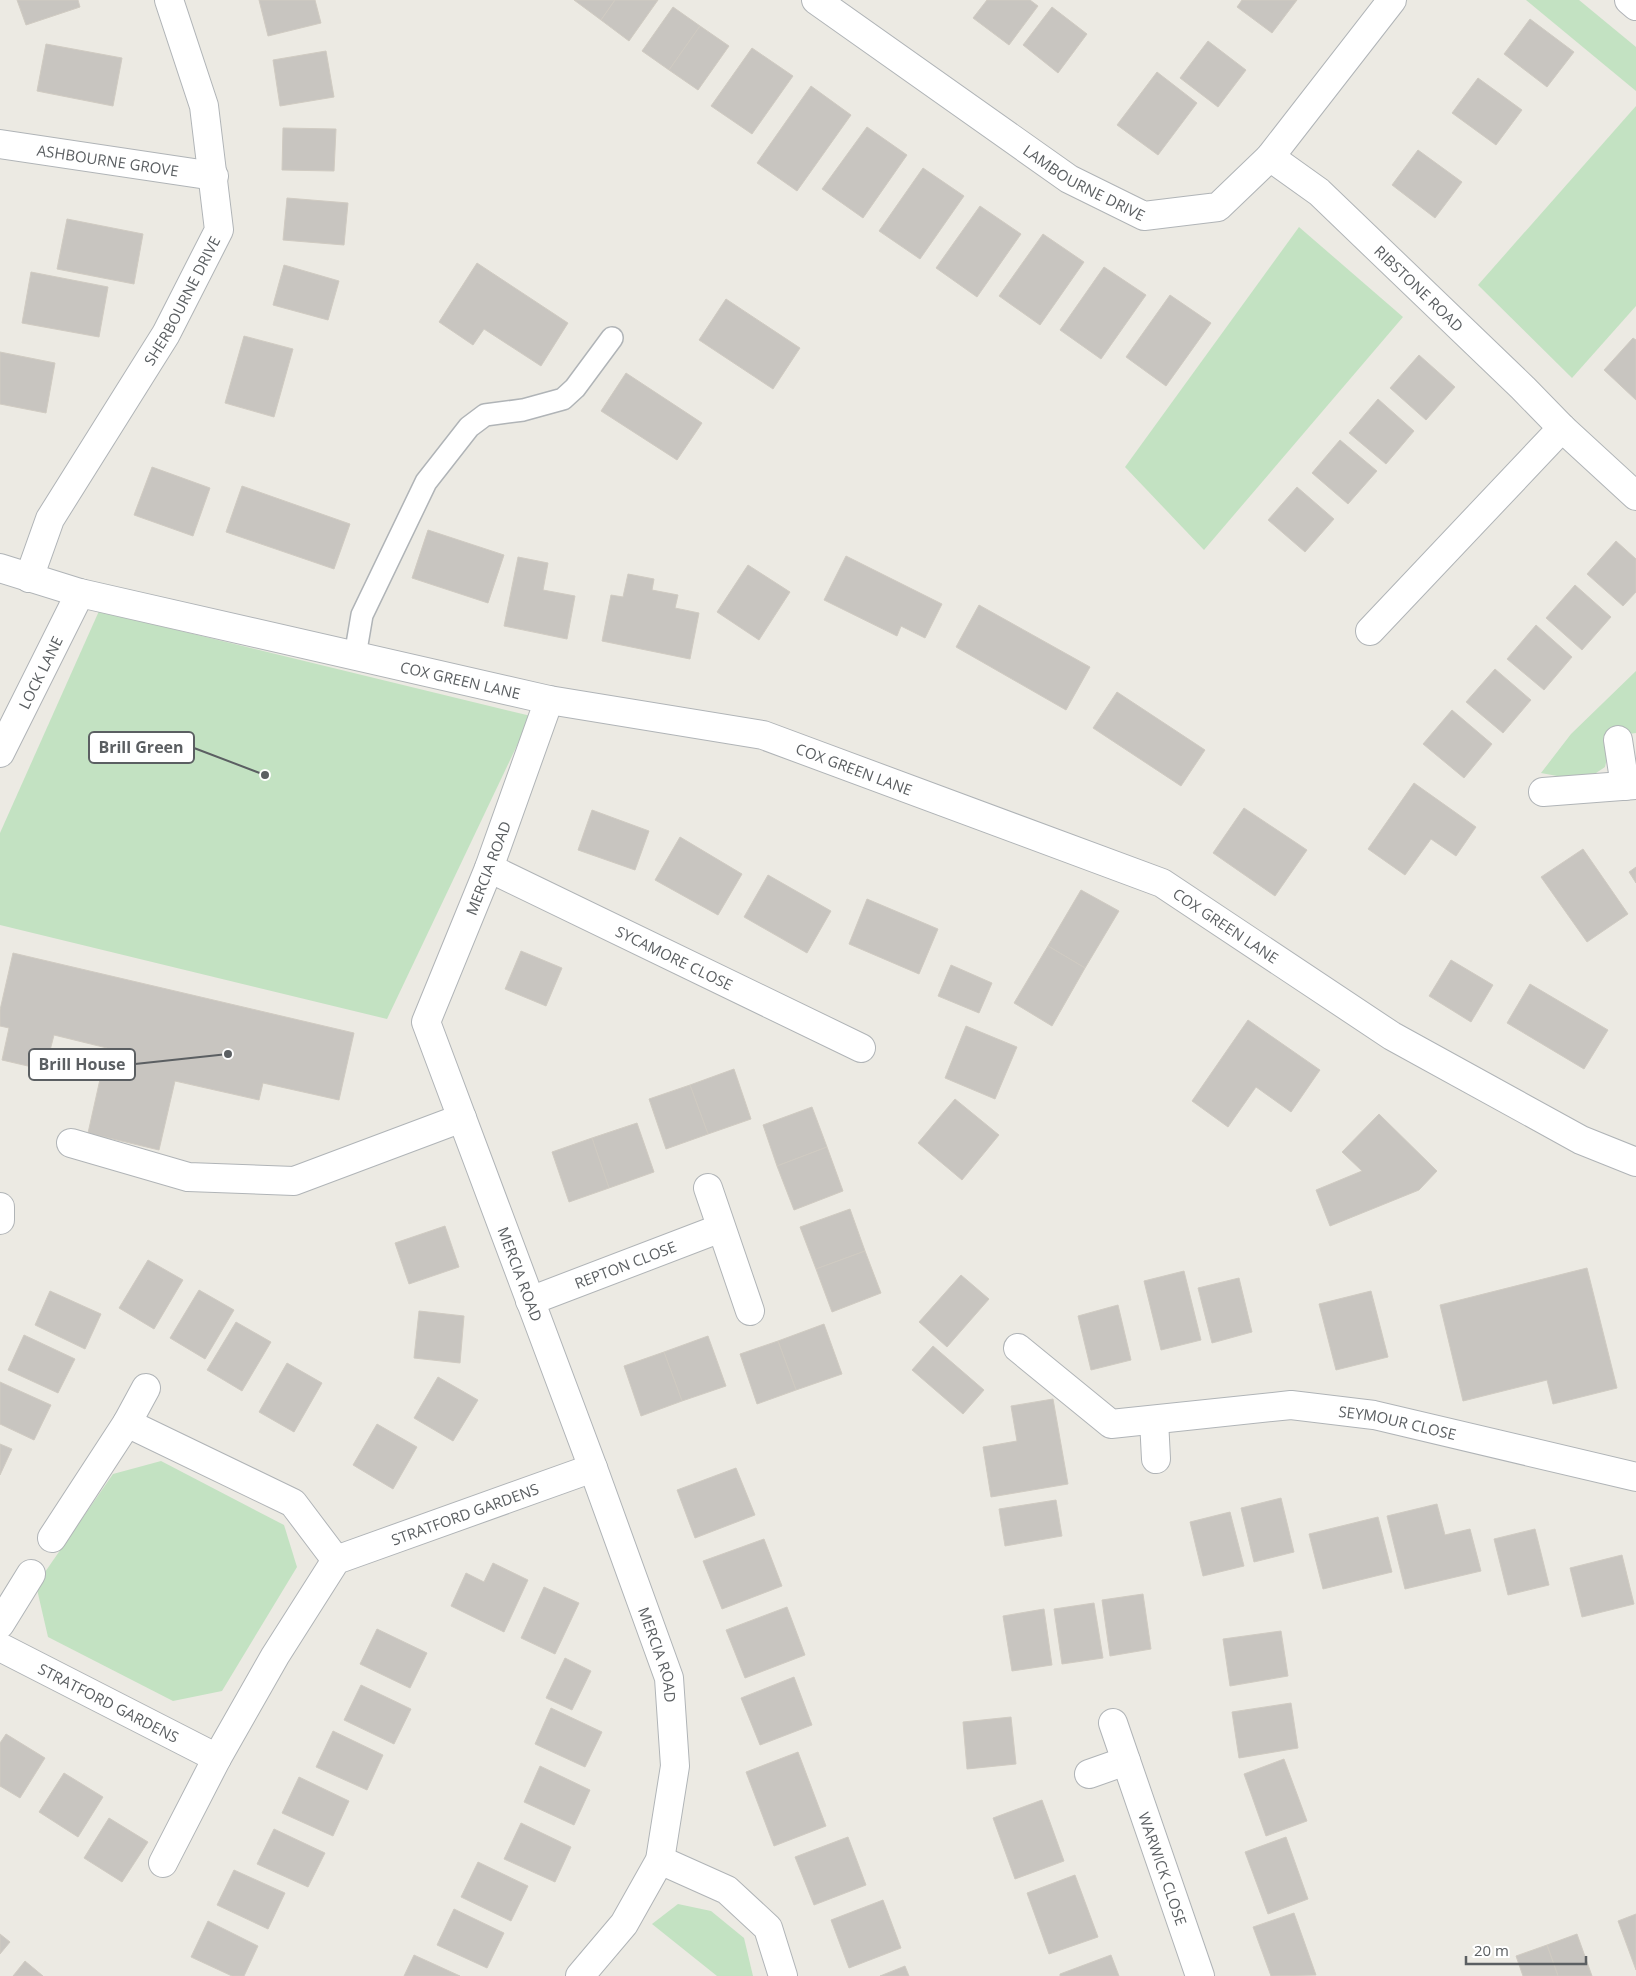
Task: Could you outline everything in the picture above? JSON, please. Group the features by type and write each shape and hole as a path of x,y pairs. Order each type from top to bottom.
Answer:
{"street":[{"name":"SHERBOURNE DRIVE","path":"29,578 50,519 166,334 220,230 204,106 169,0"},
{"name":"LAMBOURNE DRIVE","path":"816,0 1069,179 1144,216 1218,207 1270,157 1389,1"},
{"path":"1629,0 1636,6"},
{"name":"ASHBOURNE GROVE","path":"0,144 214,176"},
{"name":"RIBSTONE ROAD","path":"1270,157 1319,192 1523,388 1562,428 1636,496"},
{"path":"1370,631 1562,428"},
{"name":"COX GREEN LANE","path":"0,568 80,592 550,700 763,735 1162,882 1392,1036 1581,1140 1636,1162"},
{"name":"LOCK LANE","path":"0,753 80,592"},
{"name":"MERCIA ROAD","path":"550,700 489,868 426,1022 593,1468 669,1678 676,1766 660,1860 624,1924 580,1976"},
{"path":"1543,792 1630,786 1618,740"},
{"name":"SYCAMORE CLOSE","path":"489,868 860,1048"},
{"path":"71,1143 188,1177 294,1181 462,1118"},
{"path":"708,1188 750,1311"},
{"path":"0,1208 2,1211 0,1220"},
{"name":"REPTON CLOSE","path":"530,1301 721,1228"},
{"name":"SEYMOUR CLOSE","path":"1018,1348 1111,1424 1291,1405 1374,1415 1636,1477"},
{"path":"52,1538 127,1423 146,1388"},
{"path":"1154,1420 1156,1459"},
{"path":"127,1423 294,1503 336,1560 274,1656 217,1758 163,1863"},
{"name":"STRATFORD GARDENS","path":"336,1560 593,1468"},
{"path":"0,1624 31,1574"},
{"name":"STRATFORD GARDENS","path":"0,1647 217,1758"},
{"name":"WARWICK CLOSE","path":"1113,1723 1200,1976"},
{"path":"1089,1774 1126,1761"},
{"path":"660,1860 727,1890 768,1928 783,1976"}],"lane":[{"path":"355,656 362,615 426,482 468,427 485,416 539,407 563,399 575,388 612,338"}],"green space":[{"path":"1526,0 1579,0 1636,47 1636,91"},
{"path":"1636,106 1636,306 1572,378 1478,285"},
{"path":"1299,227 1403,317 1204,550 1125,467"},
{"path":"99,611 531,716 387,1019 0,925 0,833"},
{"path":"1636,671 1636,733 1612,736 1605,767 1584,781 1541,773 1571,734"},
{"path":"161,1461 284,1525 297,1567 222,1691 173,1701 48,1637 36,1585 113,1474"},
{"path":"678,1904 711,1911 744,1938 753,1976 717,1976 652,1924"}],"building":[{"path":"17,0 78,0 80,7 26,25"},
{"path":"259,0 315,0 321,23 268,36"},
{"path":"574,0 615,0 601,20"},
{"path":"615,0 658,0 629,41 601,20"},
{"path":"987,0 1030,0 1038,6 1009,45 973,18"},
{"path":"1242,0 1297,0 1272,33 1237,7"},
{"path":"673,7 700,26 669,70 642,51"},
{"path":"1052,7 1087,34 1058,73 1023,45"},
{"path":"1530,19 1574,52 1547,87 1504,54"},
{"path":"700,26 729,46 698,90 669,70"},
{"path":"1208,41 1246,70 1218,107 1180,78"},
{"path":"46,44 122,58 113,106 37,91"},
{"path":"752,48 793,76 752,134 711,106"},
{"path":"326,51 334,97 280,106 273,60"},
{"path":"1157,72 1197,103 1158,155 1117,125"},
{"path":"1478,78 1522,110 1496,145 1452,113"},
{"path":"811,86 851,115 797,191 757,163"},
{"path":"867,127 907,155 863,218 822,189"},
{"path":"283,128 336,129 334,171 282,170"},
{"path":"1418,150 1462,182 1435,218 1392,185"},
{"path":"923,168 964,196 920,259 879,231"},
{"path":"287,198 348,203 344,245 283,240"},
{"path":"980,206 1021,234 977,297 936,268"},
{"path":"67,219 143,234 134,284 57,269"},
{"path":"1043,234 1084,262 1040,325 999,296"},
{"path":"477,263 568,323 541,366 484,329 473,345 439,322"},
{"path":"284,265 339,281 328,320 273,305"},
{"path":"1104,267 1146,295 1101,359 1060,330"},
{"path":"31,272 108,287 99,337 22,323"},
{"path":"1170,295 1211,323 1166,386 1126,357"},
{"path":"726,299 800,348 773,389 699,340"},
{"path":"244,336 293,349 274,417 225,403"},
{"path":"1633,338 1636,340 1636,400 1604,370"},
{"path":"0,352 55,363 46,413 0,404"},
{"path":"1419,355 1455,387 1426,420 1390,388"},
{"path":"626,373 702,423 677,460 601,411"},
{"path":"1378,399 1414,431 1386,464 1349,433"},
{"path":"1340,440 1377,471 1348,504 1312,473"},
{"path":"152,467 210,488 193,536 134,515"},
{"path":"242,486 350,524 334,569 226,532"},
{"path":"1297,487 1334,519 1305,552 1268,520"},
{"path":"428,530 504,555 488,603 412,578"},
{"path":"1616,541 1636,559 1636,592 1623,606 1587,574"},
{"path":"846,556 942,604 925,638 901,626 897,636 824,600"},
{"path":"518,557 548,563 543,590 575,596 567,639 504,626"},
{"path":"748,565 790,592 759,640 717,612"},
{"path":"628,574 654,579 652,590 678,595 675,608 699,613 690,659 602,641 611,595 623,597"},
{"path":"1575,585 1611,617 1582,650 1546,618"},
{"path":"979,605 1090,667 1066,710 956,647"},
{"path":"1536,625 1572,657 1544,690 1507,659"},
{"path":"1495,669 1531,700 1503,733 1466,702"},
{"path":"1117,692 1205,750 1181,786 1093,728"},
{"path":"1452,710 1492,744 1464,778 1423,744"},
{"path":"1414,783 1476,827 1456,856 1431,839 1405,875 1368,849"},
{"path":"1244,808 1307,850 1275,896 1213,853"},
{"path":"592,810 649,831 635,870 578,850"},
{"path":"680,837 742,874 718,915 655,880"},
{"path":"1583,849 1628,914 1587,942 1541,877"},
{"path":"1636,867 1636,883 1629,872"},
{"path":"768,875 831,911 807,953 744,917"},
{"path":"1081,890 1119,911 1085,968 1048,946"},
{"path":"867,899 938,929 919,974 849,944"},
{"path":"1048,946 1085,968 1052,1026 1014,1003"},
{"path":"521,951 562,968 546,1006 505,989"},
{"path":"13,953 354,1033 339,1100 263,1083 259,1100 175,1081 159,1150 88,1133 107,1048 54,1035 45,1070 2,1060 9,1028 0,1026 0,1010"},
{"path":"1451,960 1493,985 1471,1022 1429,996"},
{"path":"951,965 992,983 979,1013 938,996"},
{"path":"1530,984 1608,1030 1584,1069 1507,1023"},
{"path":"1248,1020 1320,1070 1291,1112 1256,1087 1228,1127 1192,1101"},
{"path":"966,1026 1017,1047 995,1099 945,1078"},
{"path":"734,1069 751,1119 708,1134 690,1085"},
{"path":"690,1085 708,1134 666,1149 649,1099"},
{"path":"955,1099 999,1135 962,1180 918,1143"},
{"path":"812,1107 827,1147 777,1166 763,1125"},
{"path":"1379,1114 1437,1171 1419,1190 1330,1226 1316,1190 1362,1171 1342,1152"},
{"path":"637,1123 654,1172 609,1188 592,1138"},
{"path":"592,1138 609,1188 569,1202 552,1152"},
{"path":"827,1147 843,1191 794,1210 777,1166"},
{"path":"850,1209 865,1251 816,1269 800,1227"},
{"path":"445,1226 459,1267 409,1284 395,1243"},
{"path":"865,1251 881,1293 832,1312 816,1269"},
{"path":"148,1260 183,1280 154,1329 119,1308"},
{"path":"1587,1268 1617,1388 1553,1404 1547,1380 1463,1401 1440,1305"},
{"path":"1184,1271 1201,1340 1161,1350 1144,1281"},
{"path":"961,1275 989,1299 947,1347 919,1322"},
{"path":"1239,1278 1252,1332 1212,1343 1198,1288"},
{"path":"199,1290 234,1310 205,1359 170,1338"},
{"path":"50,1291 101,1314 85,1349 35,1325"},
{"path":"1371,1291 1388,1357 1336,1370 1319,1304"},
{"path":"1118,1305 1131,1360 1091,1370 1078,1316"},
{"path":"419,1311 464,1316 460,1363 414,1358"},
{"path":"236,1322 271,1342 242,1391 207,1370"},
{"path":"824,1324 842,1374 796,1390 778,1341"},
{"path":"24,1335 75,1359 58,1393 8,1370"},
{"path":"708,1336 726,1386 682,1401 664,1352"},
{"path":"778,1341 796,1390 757,1404 740,1354"},
{"path":"933,1346 984,1390 963,1414 912,1370"},
{"path":"664,1352 682,1401 641,1416 624,1366"},
{"path":"287,1363 322,1383 294,1432 259,1412"},
{"path":"438,1377 478,1400 453,1441 414,1418"},
{"path":"0,1382 51,1405 34,1440 0,1424"},
{"path":"1053,1399 1068,1484 991,1497 983,1447 1017,1441 1011,1406"},
{"path":"377,1424 417,1447 393,1489 353,1465"},
{"path":"0,1444 12,1449 0,1475"},
{"path":"736,1468 755,1515 695,1538 677,1490"},
{"path":"1281,1498 1294,1552 1254,1562 1241,1508"},
{"path":"1056,1500 1062,1536 1005,1546 999,1509"},
{"path":"1437,1504 1445,1535 1470,1529 1481,1571 1405,1589 1387,1516"},
{"path":"1230,1512 1244,1566 1203,1576 1190,1522"},
{"path":"1378,1517 1392,1572 1323,1589 1309,1534"},
{"path":"1535,1529 1549,1585 1508,1595 1494,1539"},
{"path":"764,1539 782,1586 722,1609 703,1561"},
{"path":"1622,1555 1634,1604 1582,1617 1570,1568"},
{"path":"493,1563 528,1580 504,1632 451,1606 466,1573 484,1582"},
{"path":"544,1587 579,1603 555,1654 521,1638"},
{"path":"1143,1594 1151,1649 1110,1656 1102,1600"},
{"path":"1094,1603 1103,1658 1062,1664 1054,1609"},
{"path":"787,1607 805,1655 745,1678 726,1630"},
{"path":"1044,1609 1052,1665 1012,1671 1003,1616"},
{"path":"377,1629 427,1653 410,1688 360,1664"},
{"path":"1281,1631 1288,1676 1230,1686 1223,1639"},
{"path":"565,1658 591,1671 572,1710 546,1698"},
{"path":"794,1677 812,1725 760,1745 741,1698"},
{"path":"361,1685 411,1709 394,1744 344,1720"},
{"path":"1291,1703 1298,1748 1239,1758 1232,1712"},
{"path":"551,1708 602,1732 585,1767 535,1744"},
{"path":"1011,1717 1016,1764 967,1769 963,1722"},
{"path":"333,1731 383,1755 367,1790 316,1767"},
{"path":"6,1734 45,1758 20,1798 0,1786 0,1743"},
{"path":"798,1752 826,1826 774,1846 746,1772"},
{"path":"1284,1759 1307,1821 1266,1836 1244,1774"},
{"path":"540,1766 590,1790 574,1825 524,1802"},
{"path":"64,1773 103,1797 78,1837 39,1812"},
{"path":"299,1777 349,1801 333,1836 282,1813"},
{"path":"1042,1800 1064,1861 1015,1879 993,1818"},
{"path":"109,1818 148,1842 122,1882 84,1858"},
{"path":"521,1823 571,1847 555,1882 504,1859"},
{"path":"274,1829 325,1853 308,1887 257,1864"},
{"path":"848,1837 866,1885 814,1905 795,1857"},
{"path":"1286,1837 1308,1899 1268,1914 1245,1852"},
{"path":"478,1862 528,1886 511,1921 461,1897"},
{"path":"234,1870 285,1893 268,1929 217,1905"},
{"path":"1075,1875 1098,1937 1049,1954 1027,1893"},
{"path":"883,1900 901,1948 849,1968 831,1920"},
{"path":"454,1909 504,1933 487,1968 437,1945"},
{"path":"1294,1913 1316,1975 1271,1976 1253,1927"},
{"path":"1636,1914 1636,1970 1618,1921"},
{"path":"208,1921 258,1946 244,1976 232,1976 191,1957"},
{"path":"0,1934 10,1942 0,1954"},
{"path":"1577,1934 1592,1976 1558,1976 1547,1945"},
{"path":"1547,1945 1558,1976 1523,1976 1516,1956"},
{"path":"414,1955 460,1976 404,1976"},
{"path":"1111,1955 1119,1976 1060,1976 1060,1974"},
{"path":"25,1961 43,1976 13,1976"},
{"path":"905,1966 909,1976 880,1976"}],"place":[{"name":"Brill Green","path":"265,775"},
{"name":"Brill House","path":"228,1054"}]}
